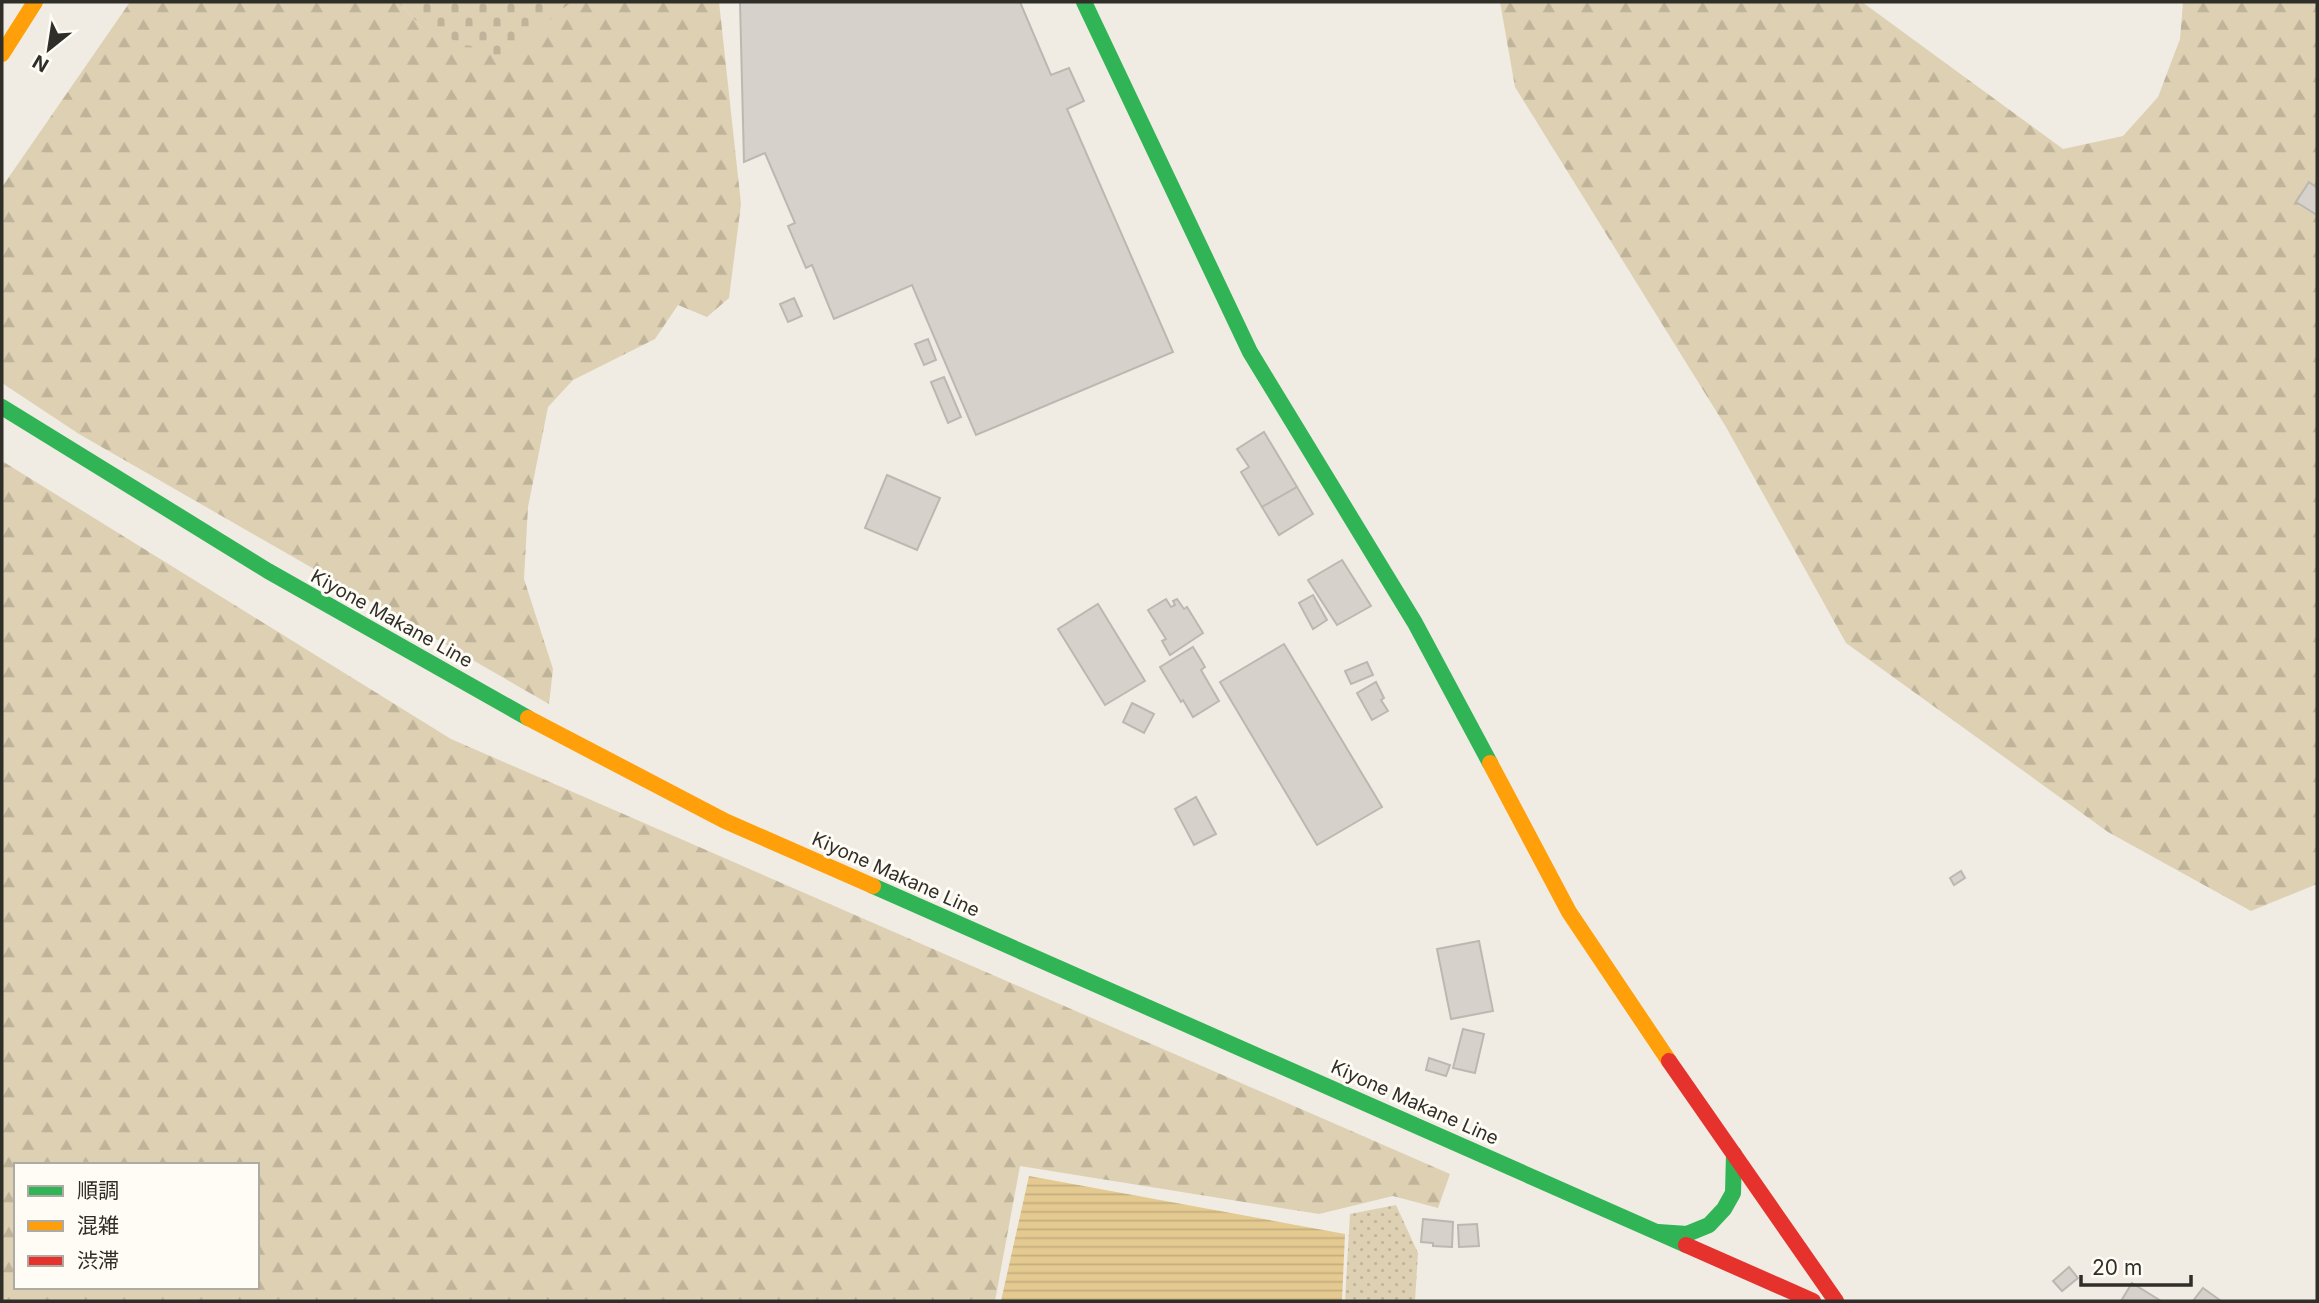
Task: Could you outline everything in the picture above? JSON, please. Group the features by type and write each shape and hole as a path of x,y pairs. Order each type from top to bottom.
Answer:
{"main road":[{"path":"2,54 35,2"},
{"path":"1084,2 1250,352 1415,623 1569,912 1606,970 1836,1301"},
{"name":"Kiyone Makane Line","path":"2,407 130,489 318,602 586,751 725,821 1813,1301"},
{"path":"1658,1232 1687,1234 1709,1224 1724,1209 1733,1193 1734,1154"}],"green space":[{"path":"130,2 398,2 423,28 569,2 719,2 741,204 729,298 707,317 678,305 655,339 573,380 548,407 528,507 524,579 553,669 549,704 79,434 2,383 2,187"},
{"path":"398,2 569,4 501,59 423,28"},
{"path":"1500,2 1862,2 2063,149 2123,136 2158,97 2180,39 2183,2 2317,2 2317,884 2251,911 2108,832 1846,643 1726,427 1515,87"},
{"path":"2,461 451,739 1450,1174 1438,1208 1393,1196 1319,1214 1020,1166 995,1301 2,1301"},
{"path":"1396,1205 1418,1253 1415,1301 1345,1301 1350,1214"}],"shaded area":[{"path":"1029,1176 1345,1234 1342,1301 1001,1301"}],"building":[{"path":"740,2 1020,2 1051,75 1069,68 1084,101 1067,109 1173,352 976,435 912,285 834,319 812,265 806,268 788,226 795,223 765,153 744,162"},
{"path":"2309,182 2317,188 2317,215 2296,202"},
{"path":"794,298 802,316 788,322 780,304"},
{"path":"928,339 936,360 924,365 915,344"},
{"path":"944,377 961,417 948,423 931,382"},
{"path":"1264,432 1297,487 1262,507 1241,472 1249,467 1237,449"},
{"path":"887,475 940,498 917,550 865,528"},
{"path":"1297,487 1313,514 1279,535 1262,507"},
{"path":"1342,560 1371,606 1337,625 1308,580"},
{"path":"1313,595 1327,620 1313,629 1299,603"},
{"path":"1166,599 1171,607 1177,599 1184,609 1187,607 1203,633 1170,655 1162,641 1166,639 1148,610"},
{"path":"1098,604 1145,681 1105,705 1058,629"},
{"path":"1284,644 1382,807 1317,845 1220,682"},
{"path":"1193,647 1205,667 1201,670 1219,701 1193,717 1160,667"},
{"path":"1367,662 1373,675 1351,684 1345,671"},
{"path":"1376,682 1384,698 1381,700 1388,711 1372,720 1357,693"},
{"path":"1132,703 1154,714 1144,733 1123,722"},
{"path":"1196,797 1216,834 1194,845 1175,809"},
{"path":"1961,871 1965,878 1954,885 1950,878"},
{"path":"1479,941 1493,1011 1451,1019 1437,949"},
{"path":"1463,1029 1484,1034 1475,1073 1453,1068"},
{"path":"1429,1058 1450,1065 1446,1076 1426,1070"},
{"path":"1423,1219 1453,1222 1452,1247 1421,1242"},
{"path":"1477,1224 1479,1246 1459,1247 1458,1225"},
{"path":"2069,1267 2078,1278 2062,1291 2053,1281"},
{"path":"2132,1283 2161,1301 2121,1301"},
{"path":"2203,1288 2221,1301 2193,1301"}],"traffic: fast":[{"path":"1084,2 1250,352 1415,623 1490,763"},
{"path":"2,407 268,571 528,718"},
{"path":"873,886 1686,1245"},
{"path":"1658,1232 1687,1234 1709,1225 1724,1209 1733,1193 1734,1154"}],"traffic: slow":[{"path":"2,54 35,2"},
{"path":"528,718 725,821 873,886"},
{"path":"1490,763 1569,912 1669,1061"}],"traffic: jam":[{"path":"1669,1061 1836,1301"},
{"path":"1686,1245 1813,1301"}]}
